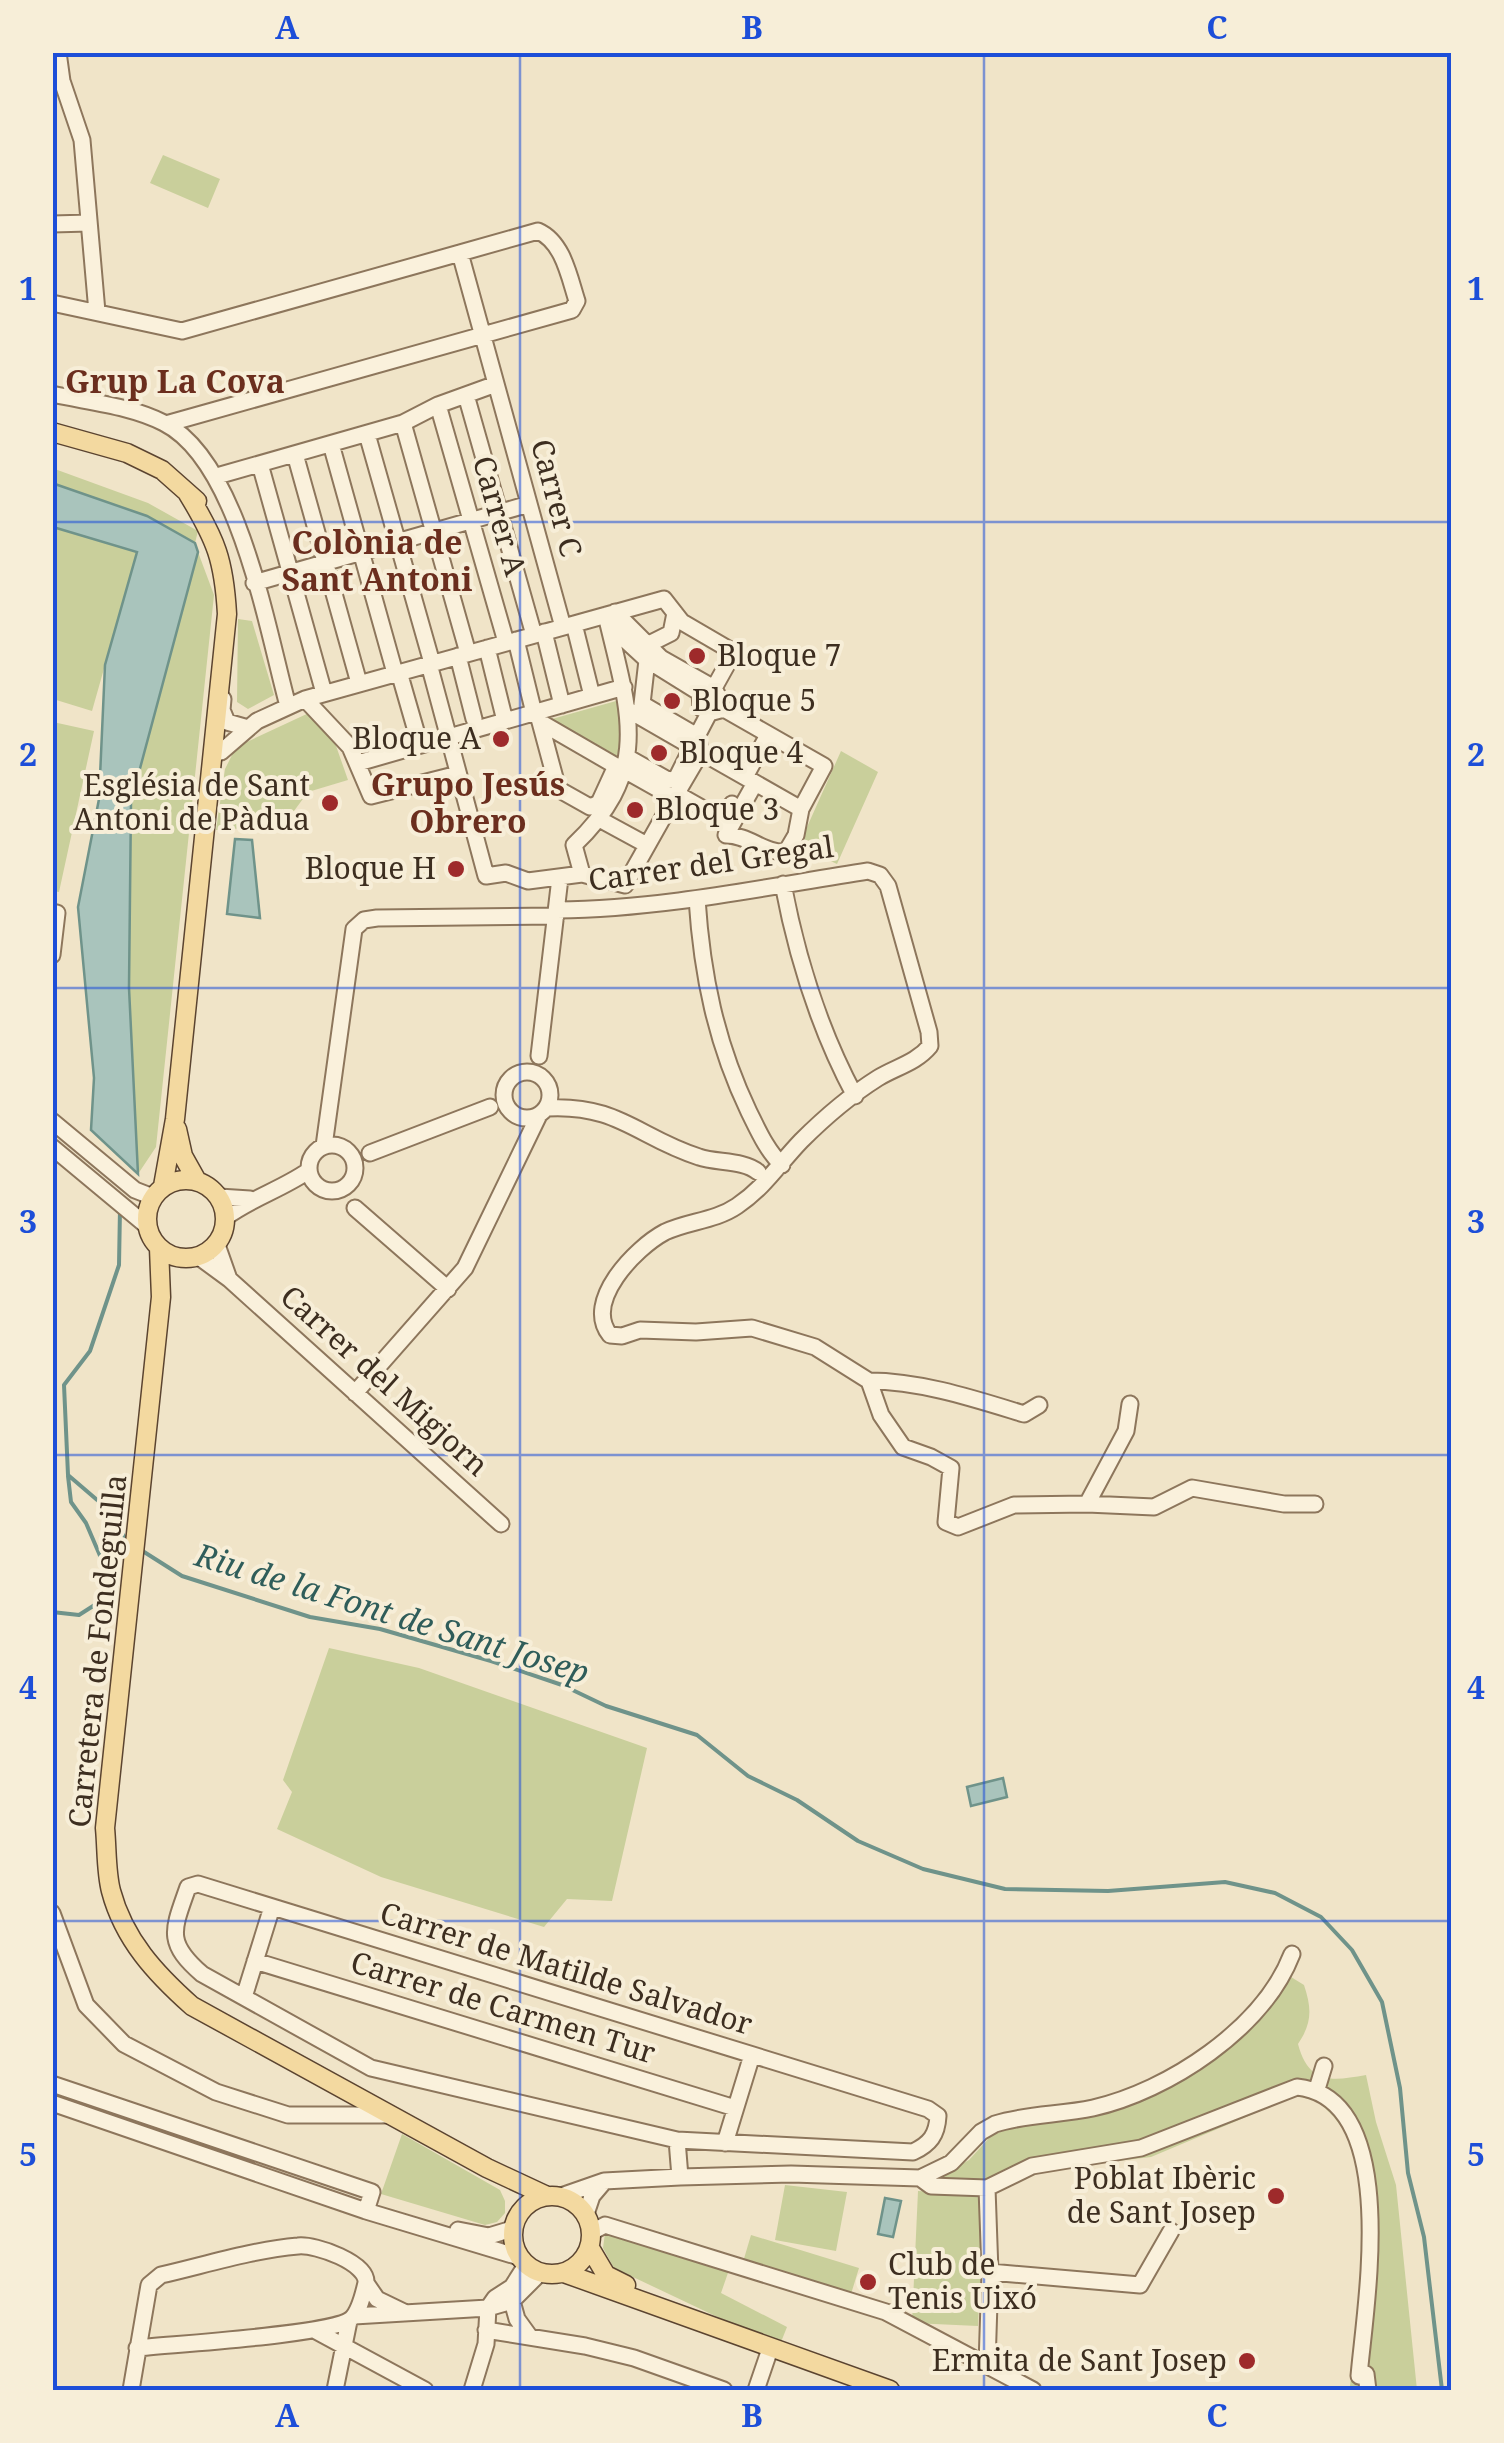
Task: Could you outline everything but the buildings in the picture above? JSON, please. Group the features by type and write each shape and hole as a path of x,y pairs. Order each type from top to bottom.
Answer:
{"main road":[{"path":"52,432 127,453 162,470 204,507 222,538 232,570 238,619 234,726 209,809 175,1118 142,1221 159,1248 191,1258 216,1245 224,1232 226,1216 220,1197 197,1180 183,1156 175,1118"},
{"path":"188,494 216,543 225,572 223,662 234,726"},
{"path":"151,1191 180,1180 197,1180"},
{"name":"Carretera de Fondeguilla","path":"159,1248 161,1297 104,1828 111,1890 132,1941 158,1976 192,2006 487,2168 554,2196"},
{"name":"Carretera de Fondeguilla","path":"161,1297 191,1258"},
{"name":"Carretera de Fondeguilla","path":"487,2168 511,2190 515,2222"},
{"path":"710,2328 606,2275 576,2204 554,2196 529,2202 515,2222 513,2244 528,2265 564,2272 710,2328 770,2348 856,2385 890,2390"},
{"path":"564,2272 579,2264 589,2231"}],"street":[{"path":"58,52 62,82 82,140 97,312"},
{"path":"52,224 90,223"},
{"path":"52,303 182,330 538,231 548,236 564,260 577,301 572,310 166,424"},
{"name":"Carrer C","path":"460,252 529,504 592,696"},
{"path":"217,476 403,423 438,405 496,384"},
{"path":"52,394 166,424 194,446 217,476 240,533 288,706"},
{"path":"466,395 562,704"},
{"name":"Carrer A","path":"438,405 558,789 590,807 599,802 616,766 537,715"},
{"path":"403,423 463,654 474,718"},
{"path":"367,434 486,876 506,873 528,881 582,874 625,885 676,796 718,696 714,688 647,652"},
{"path":"331,444 420,745"},
{"path":"295,454 360,683"},
{"path":"260,464 324,693"},
{"path":"254,582 529,504"},
{"path":"234,726 324,693 664,599 682,622 730,650 729,661 714,688"},
{"path":"675,612 671,633 647,652 642,704 749,779 800,809"},
{"path":"610,617 700,694 702,708 710,713 724,710 824,766 800,809 796,835 786,852 776,853 741,835 726,834 768,735"},
{"path":"582,874 574,845 600,820 627,764 630,712 610,617"},
{"path":"487,648 505,721"},
{"path":"358,763 537,715 624,687"},
{"path":"304,699 350,747 371,796 458,774"},
{"path":"627,764 668,780 676,778 690,752 689,745 630,712"},
{"path":"627,764 723,820 749,779"},
{"path":"600,820 647,845"},
{"name":"Carrer del Gregal","path":"341,1152 328,1122 350,945 354,929 364,920 611,910 872,872 880,874 888,886 930,1046 921,1057 880,1076 854,1096"},
{"path":"356,1393 448,1290 478,1244 528,1142 540,1109 534,1074 560,878"},
{"path":"783,884 804,974 854,1096 763,1170 736,1207 712,1219 666,1232 646,1245 628,1264 604,1302 602,1326 610,1335 622,1336 640,1330 752,1328 816,1347 869,1381 889,1381 941,1392 1024,1414 1040,1405"},
{"path":"697,899 701,956 717,1032 763,1170"},
{"path":"52,912 57,913 52,955"},
{"path":"506,1100 514,1075 534,1074"},
{"path":"311,1177 310,1158 341,1152 370,1153 506,1100 540,1109 573,1107 612,1116 687,1154 763,1170"},
{"path":"52,1121 88,1151 151,1191"},
{"path":"52,1147 142,1221"},
{"path":"340,1189 341,1152"},
{"path":"226,1216 250,1199 311,1177 340,1189 355,1208 448,1290"},
{"path":"220,1197 250,1199"},
{"name":"Carrer del Migjorn","path":"216,1245 229,1279"},
{"name":"Carrer del Migjorn","path":"191,1258 229,1279 502,1524"},
{"path":"869,1381 881,1414 902,1447 931,1456 951,1468 946,1522 958,1527 1014,1505 1154,1508 1192,1488 1284,1504 1314,1504"},
{"path":"1087,1504 1126,1432 1130,1404"},
{"name":"Carrer de Matilde Salvador","path":"244,1997 202,1974 181,1956 173,1938 188,1887 198,1884 928,2109 938,2116 937,2129 928,2144 913,2152 725,2143"},
{"path":"272,1907 244,1997 371,2068 677,2140 725,2143 752,2055"},
{"path":"52,1913 86,2005 124,2044 216,2092 288,2115 388,2115"},
{"path":"554,2196 604,2181 680,2177 791,2174 920,2178 951,2163 994,2124 1097,2107 1138,2094 1182,2072 1242,2024 1265,1998 1292,1954"},
{"name":"Carrer de Carmen Tur","path":"256,1961 735,2108"},
{"path":"1317,2089 1324,2066"},
{"path":"52,2084 372,2192 366,2210"},
{"path":"920,2178 931,2186 987,2188 1032,2166 1141,2148 1297,2087 1317,2089 1356,2134 1370,2184 1371,2222 1359,2376 1366,2374 1368,2390"},
{"path":"52,2103 528,2265"},
{"path":"677,2140 680,2177"},
{"path":"604,2181 592,2196 589,2231 604,2225 886,2312 1033,2390"},
{"path":"987,2188 987,2365"},
{"path":"407,2222 489,2236 515,2222"},
{"path":"990,2272 1140,2285 1172,2231"},
{"path":"131,2390 149,2285 161,2274 302,2245 359,2264 366,2275 351,2318 335,2390"},
{"path":"528,2265 512,2300 517,2319 530,2337"},
{"path":"472,2390 486,2344 488,2308 512,2287 528,2265"},
{"path":"366,2283 378,2299 406,2313"},
{"path":"137,2348 314,2330 351,2318 488,2308 512,2300"},
{"path":"314,2330 425,2390"},
{"path":"486,2330 634,2358 724,2390"},
{"path":"756,2390 770,2348"}],"green space":[{"path":"163,155 220,179 208,208 150,183"},
{"path":"52,468 148,503 198,531 195,543 147,516 53,483"},
{"path":"52,527 137,552 92,711 53,699"},
{"path":"198,552 214,595 156,1147 138,1174 128,982 131,802"},
{"path":"238,619 252,621 274,695 248,709 237,702"},
{"path":"616,701 623,728 617,756 552,719"},
{"path":"311,712 335,743 348,780 308,792 294,811 261,827 216,830 225,769 236,747"},
{"path":"53,722 94,731 59,892 52,891"},
{"path":"841,751 878,772 837,864 809,851 803,836"},
{"path":"329,1648 419,1668 647,1748 612,1901 567,1899 544,1927 381,1877 277,1829 292,1792 283,1780"},
{"path":"1291,1977 1304,1985 1308,2001 1308,2022 1298,2044 1308,2067 1332,2079 1366,2075 1396,2185 1417,2390 1368,2390 1367,2386 1352,2390 1350,2386 1365,2256 1363,2180 1350,2138 1318,2101 1296,2096 1151,2157 1032,2171 994,2192 931,2181 969,2160 991,2136 1005,2130 1130,2105 1189,2075"},
{"path":"402,2134 500,2190 505,2213 497,2222 485,2225 381,2194"},
{"path":"785,2185 847,2192 836,2251 775,2240"},
{"path":"918,2191 984,2194 978,2326 912,2323"},
{"path":"605,2233 729,2270 721,2293 787,2327 781,2342 728,2322 614,2268 603,2248"},
{"path":"751,2235 859,2268 851,2294 743,2262"}],"water":[{"path":"52,483 147,516 195,543 198,552 131,802 129,988 138,1174 91,1130 94,1078 78,907 99,799 105,665 137,552 53,527"},
{"path":"235,839 252,840 260,918 227,914"},
{"path":"1003,1778 1007,1797 971,1806 967,1787"},
{"path":"885,2198 901,2201 893,2237 878,2234"}],"waterway":[{"name":"Riu de la Font de Sant Josep","path":"120,1209 119,1265 90,1351 64,1385 68,1475 103,1505 128,1542"},
{"path":"52,1612 79,1615 104,1599 110,1579 86,1523 71,1502 68,1476"},
{"name":"Riu de la Font de Sant Josep","path":"141,1550 182,1576 310,1617 380,1629 491,1661 562,1685 606,1706 697,1735 748,1776 797,1800 858,1841 923,1869 1005,1889 1108,1891 1225,1882 1275,1893 1321,1917 1352,1950 1382,2002 1400,2088 1408,2173 1424,2237 1442,2390"}],"place":[{"name":"Bloque 7","path":"697,656"},
{"name":"Bloque 5","path":"672,701"},
{"name":"Bloque A","path":"501,739"},
{"name":"Bloque 4","path":"659,753"},
{"name":"Església de Sant Antoni de Pàdua","path":"330,803"},
{"name":"Bloque 3","path":"635,810"},
{"name":"Bloque H","path":"456,869"},
{"name":"Poblat Ibèric de Sant Josep","path":"1276,2196"},
{"name":"Club de Tenis Uixó","path":"868,2282"},
{"name":"Ermita de Sant Josep","path":"1247,2361"}],"district":[{"name":"Grup La Cova","path":"175,382"},
{"name":"Colònia de Sant Antoni","path":"377,562"},
{"name":"Grupo Jesús Obrero","path":"468,804"}]}
